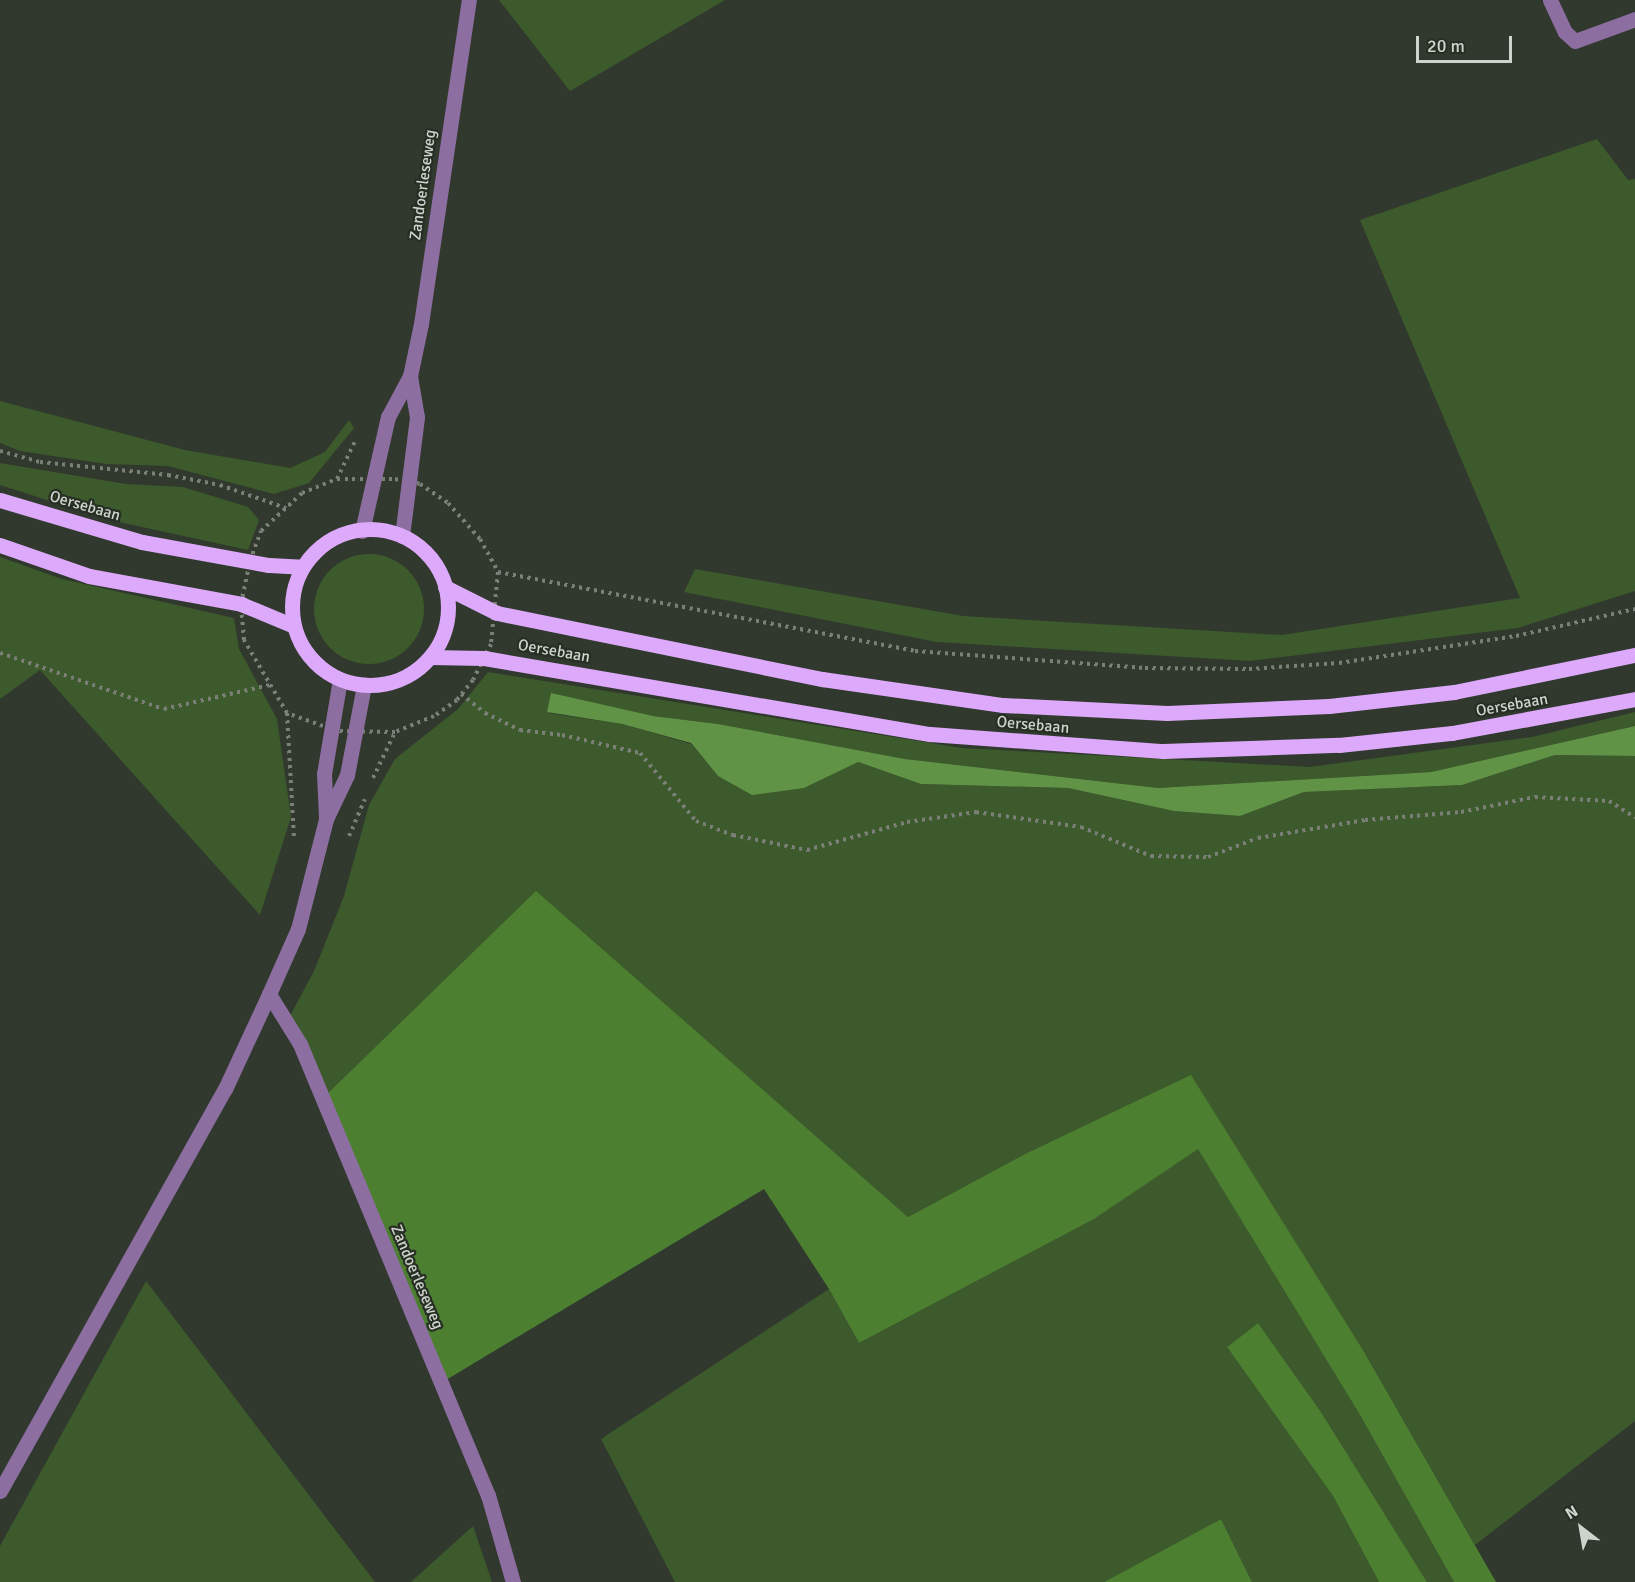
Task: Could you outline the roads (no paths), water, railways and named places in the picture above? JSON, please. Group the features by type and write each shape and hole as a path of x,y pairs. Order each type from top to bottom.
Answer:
{"main road":[{"name":"Oersebaan","path":"0,500 142,542 269,565 302,567"},
{"path":"380,530 402,536 422,548 436,566 445,587 448,611 443,636 430,657 400,679 363,685 340,680 319,666 303,648 294,626 292,600 302,567 332,539 362,531 380,530"},
{"path":"0,545 89,576 241,603 294,626"},
{"name":"Oersebaan","path":"445,587 497,612 822,679 1003,705 1167,713 1329,706 1454,692 1635,655"},
{"name":"Oersebaan","path":"430,657 484,658 930,734 1141,750 1339,745 1499,726 1635,699"}],"street":[{"name":"Zandoerleseweg","path":"402,536 417,417 410,376 469,0"},
{"path":"1550,0 1565,32 1575,41 1635,18"},
{"name":"Zandoerleseweg","path":"362,531 388,417 410,376"},
{"path":"326,819 324,774 340,680"},
{"path":"0,1491 225,1089 269,994 298,929 326,819 347,775 363,685"},
{"name":"Zandoerleseweg","path":"269,994 300,1044 484,1484 513,1582"}]}
